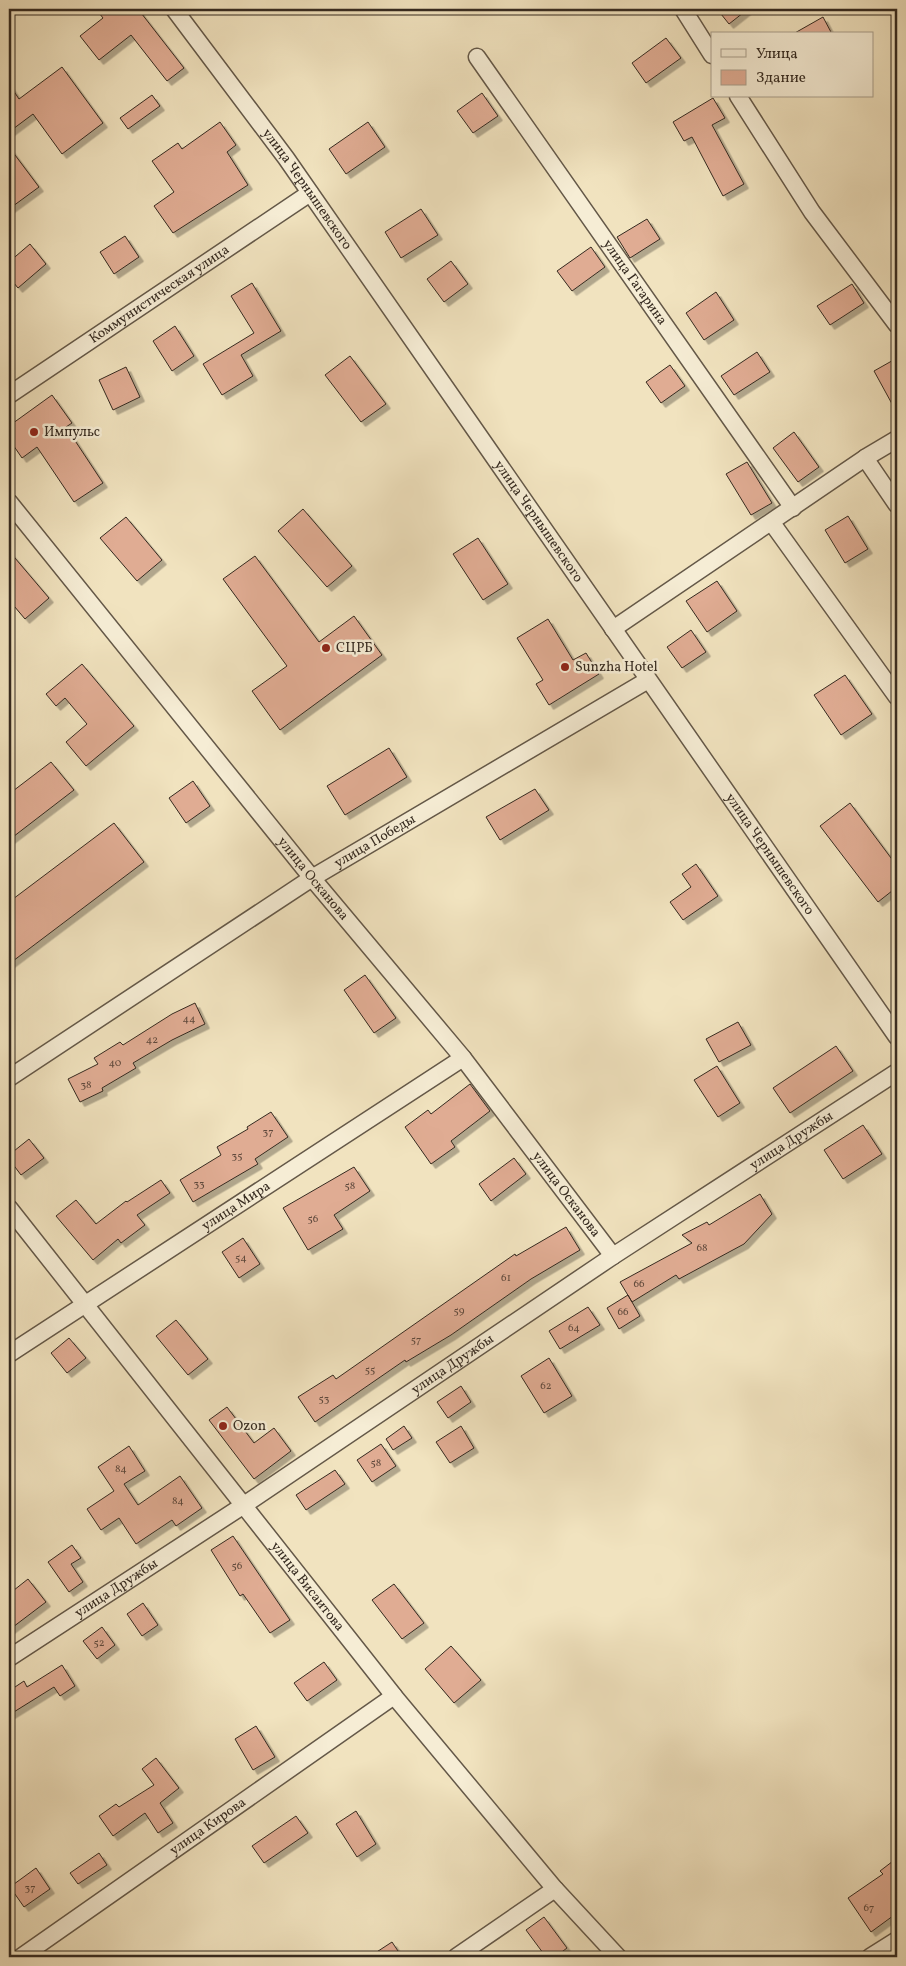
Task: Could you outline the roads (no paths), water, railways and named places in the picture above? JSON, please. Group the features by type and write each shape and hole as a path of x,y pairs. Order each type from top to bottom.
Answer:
{"street":[{"name":"улица Чернышевского","path":"174,9 310,193 897,1037"},
{"path":"683,9 711,53"},
{"name":"улица Гагарина","path":"477,57 794,508"},
{"path":"739,98 812,212 897,325"},
{"name":"Коммунистическая улица","path":"9,395 310,193"},
{"path":"613,629 897,438"},
{"path":"865,458 897,506"},
{"name":"улица Осканова","path":"9,502 312,878 463,1058 613,1256"},
{"path":"772,523 897,697"},
{"name":"улица Победы","path":"9,1078 312,878 648,680"},
{"name":"улица Мира","path":"9,1354 463,1058"},
{"name":"улица Дружбы","path":"9,1658 244,1505 613,1256 897,1072"},
{"name":"улица Висаитова","path":"9,1208 394,1696 555,1889 618,1957"},
{"name":"улица Кирова","path":"22,1957 394,1696"},
{"path":"456,1957 555,1889"},
{"path":"870,1957 897,1940"}],"place":[{"name":"Импульс","path":"34,432"},
{"name":"СЦРБ","path":"326,648"},
{"name":"Sunzha Hotel","path":"565,667"},
{"name":"Ozon","path":"223,1426"}]}
